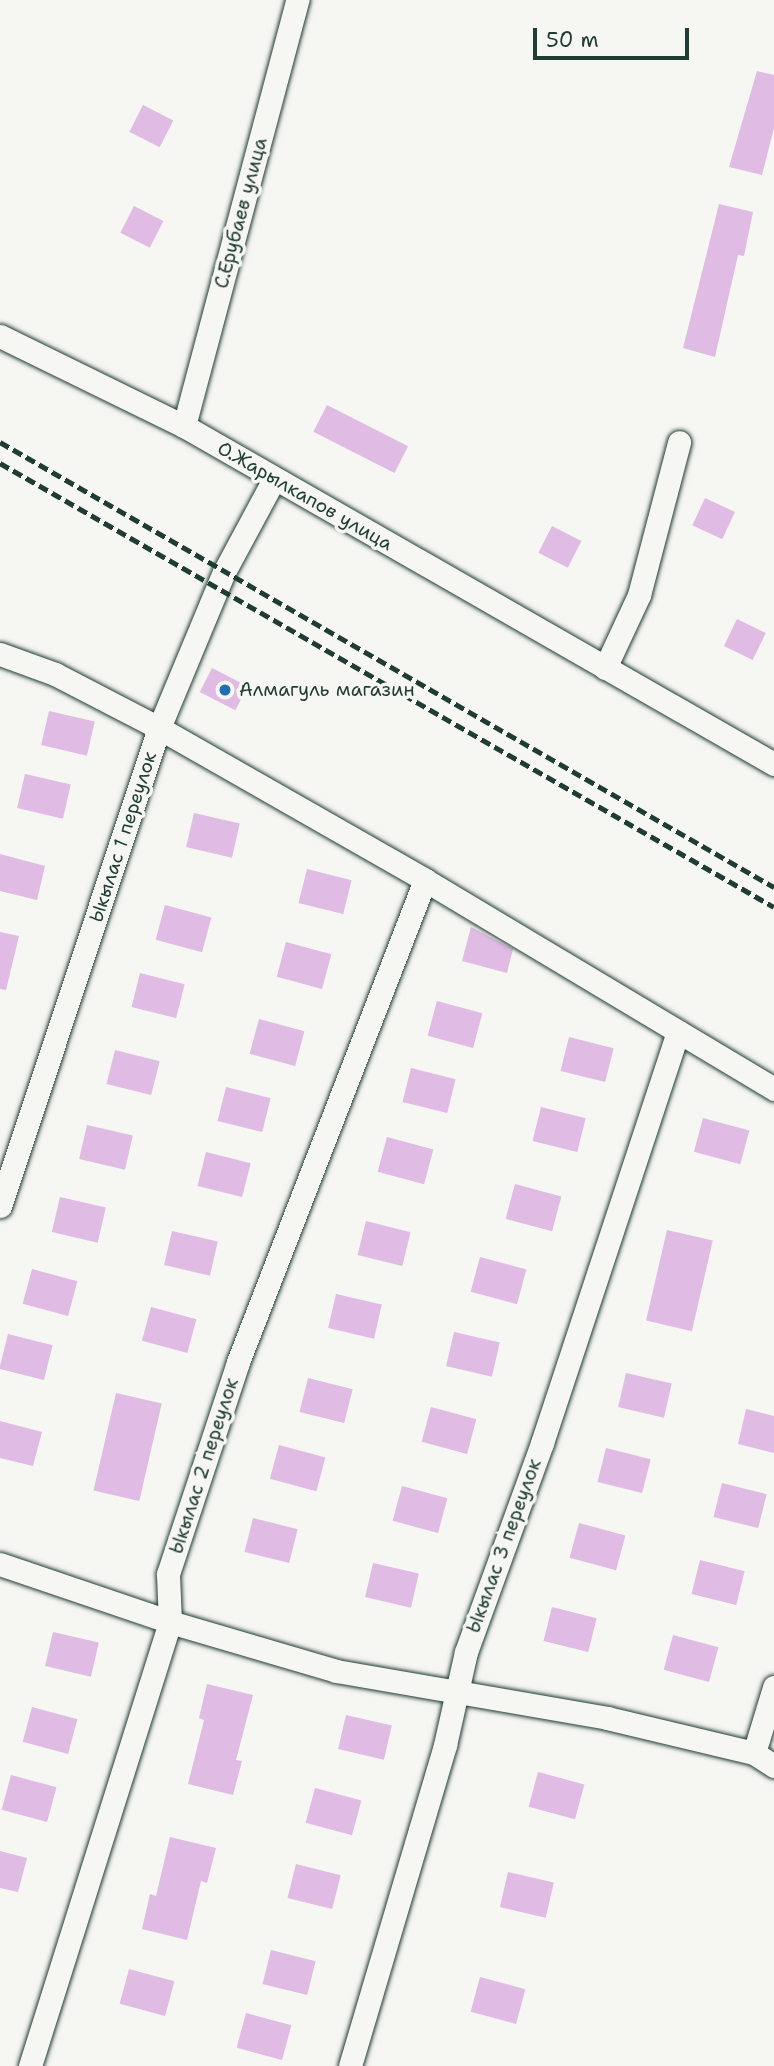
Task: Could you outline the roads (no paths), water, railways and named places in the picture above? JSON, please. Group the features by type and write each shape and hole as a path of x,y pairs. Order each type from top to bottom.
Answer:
{"street":[{"name":"С.Ерубаев улица","path":"184,426 297,0"},
{"name":"О.Жарылкапов улица","path":"0,335 184,426 774,764"},
{"path":"605,668 639,595 679,442"},
{"name":"Ыкылас 1 переулок","path":"0,1206 159,728 224,572 274,479"},
{"path":"0,654 55,674 159,728 425,880 774,1089"},
{"name":"Ыкылас 2 переулок","path":"30,2066 170,1622 169,1574 238,1362 425,880"},
{"name":"Ыкылас 3 переулок","path":"350,2066 466,1652 542,1443 678,1032"},
{"path":"0,1564 170,1622 336,1671 456,1695 607,1718 754,1753 774,1766"},
{"path":"754,1753 774,1687"}],"railway":[{"path":"0,442 774,887"},
{"path":"0,463 774,907"}],"place":[{"name":"Алмагуль магазин","path":"225,690"}]}
